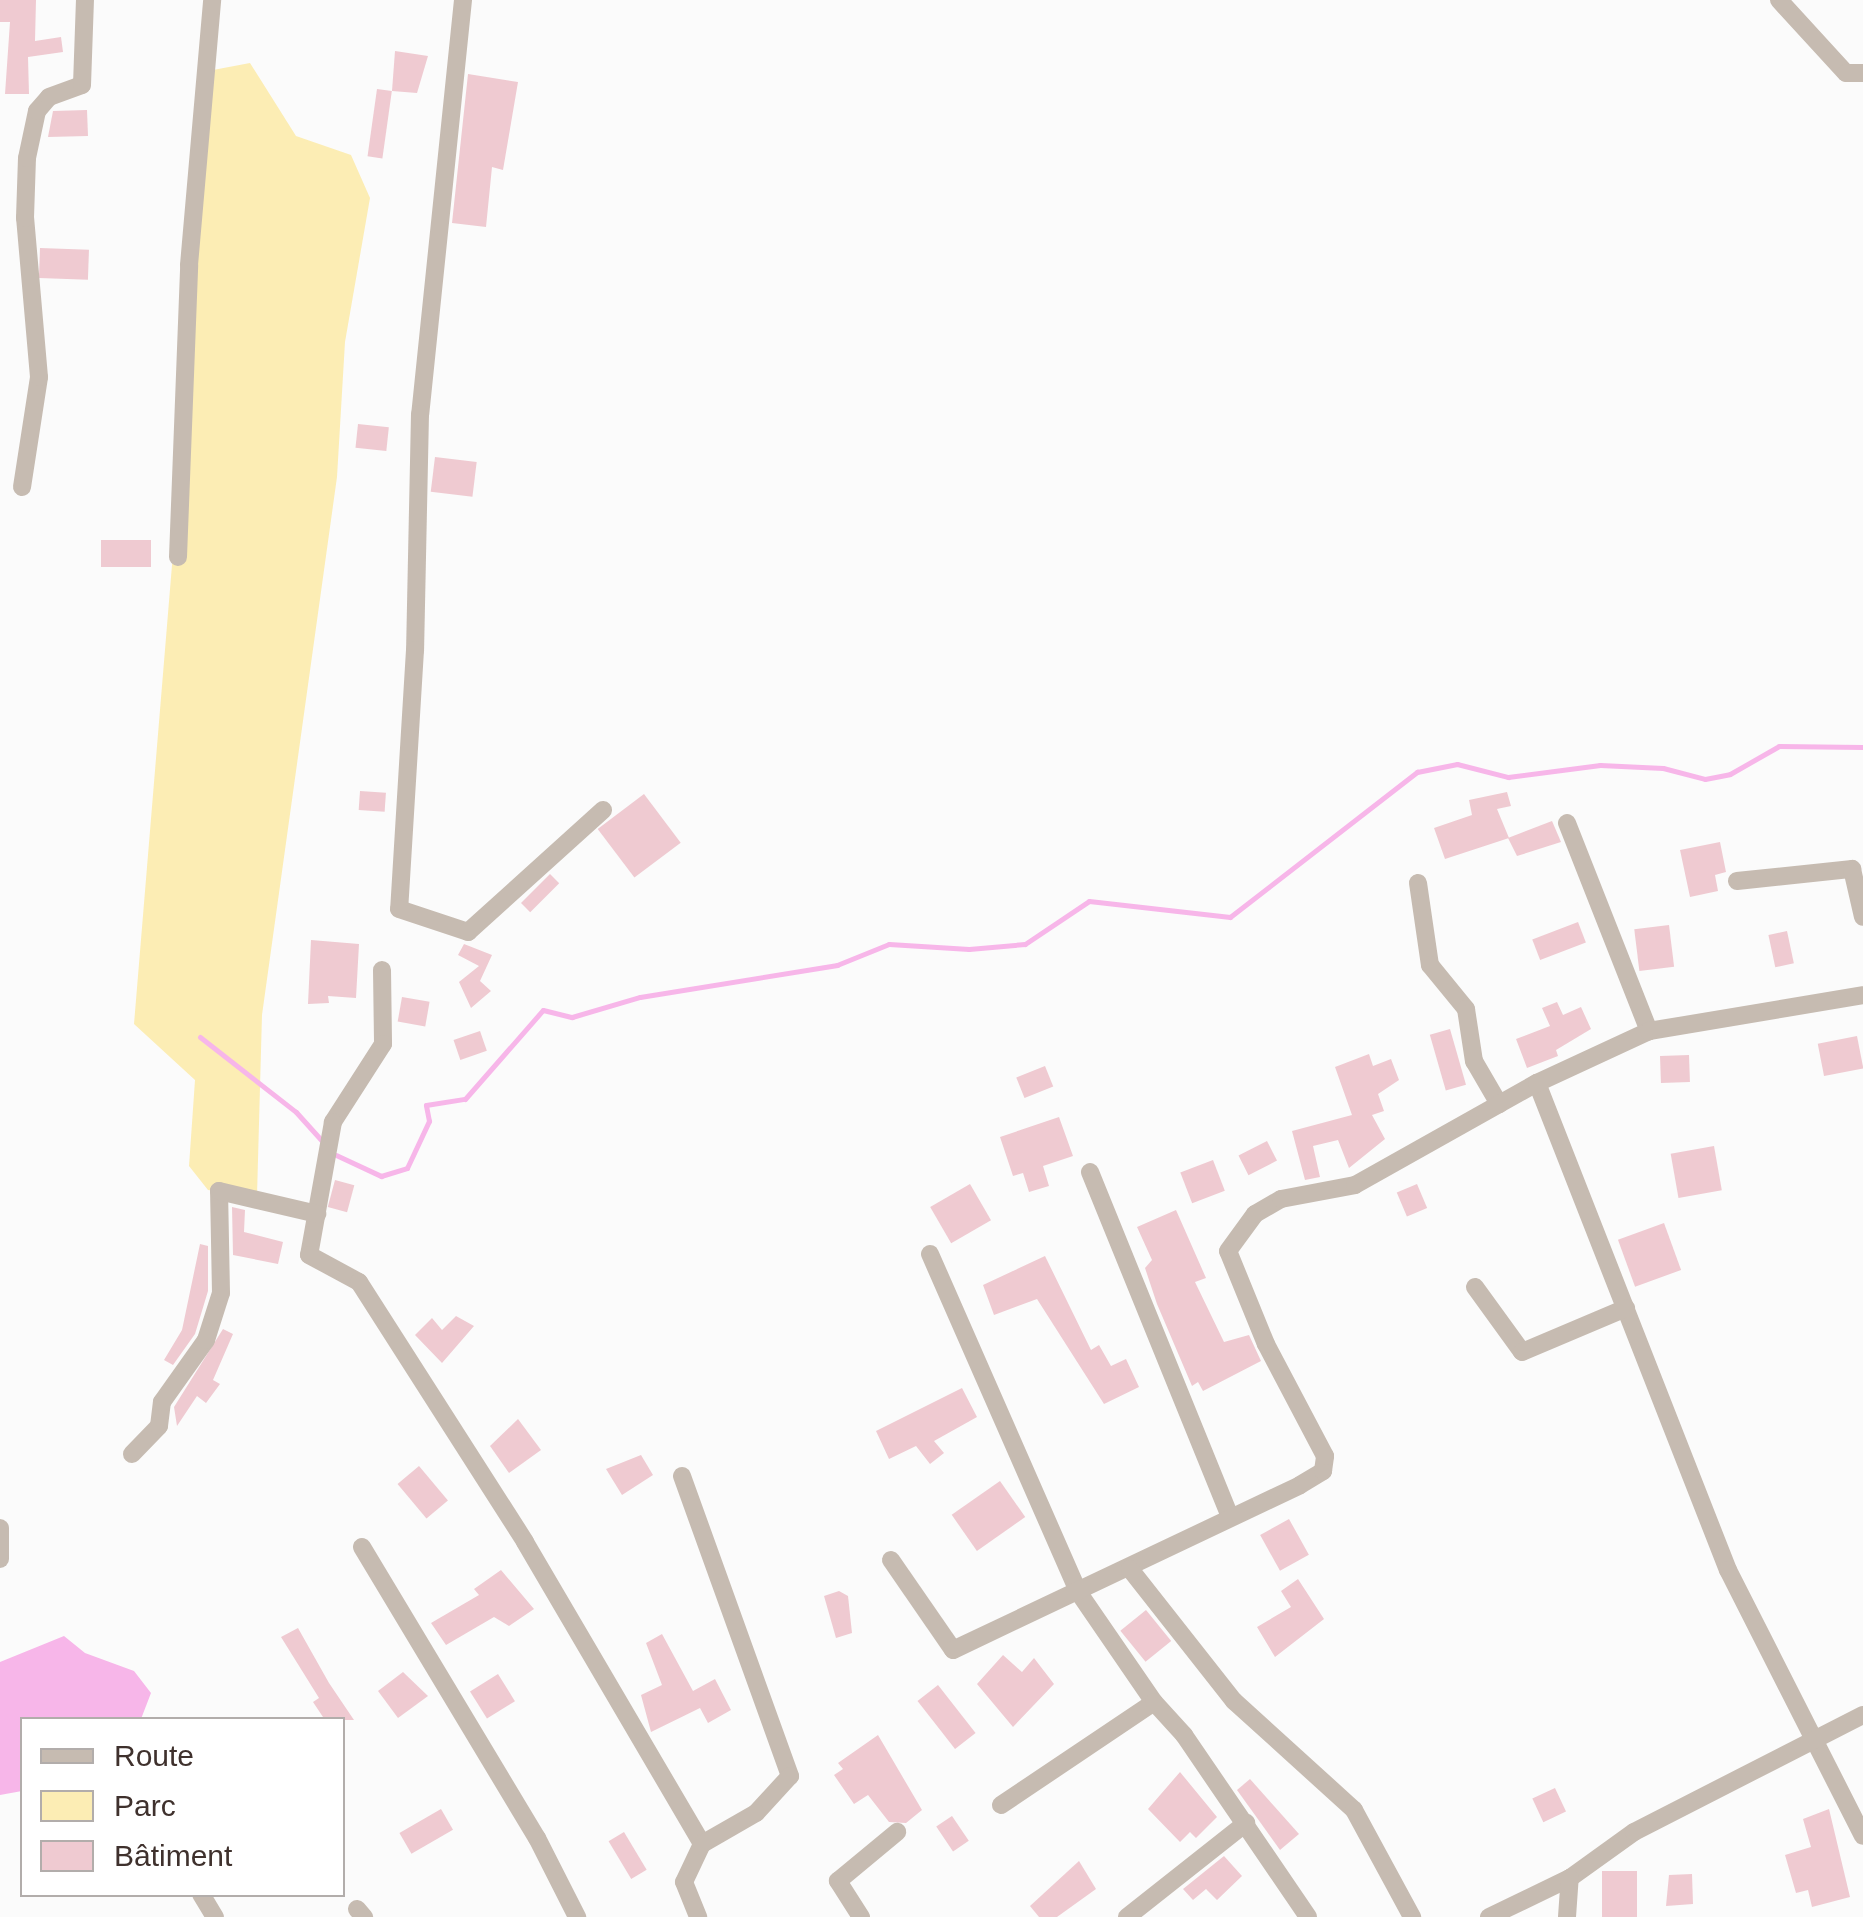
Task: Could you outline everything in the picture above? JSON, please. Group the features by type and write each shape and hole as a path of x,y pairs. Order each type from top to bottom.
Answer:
{"street":[{"path":"22,487 39,377 25,218 27,158 36,110 50,97 82,85 84,0"},
{"path":"178,557 189,266 212,0"},
{"path":"463,0 420,414 415,650 400,909 468,932 604,810"},
{"path":"1778,0 1846,73 1863,72"},
{"path":"1567,823 1650,1031"},
{"path":"1737,881 1852,869 1863,916"},
{"path":"1418,883 1430,965 1466,1009 1474,1061 1498,1104"},
{"path":"382,970 383,1044 334,1122 309,1255 358,1282 526,1542 702,1844"},
{"path":"891,1560 953,1650 1014,1616 1079,1593 1300,1484 1326,1464 1232,1265 1228,1251 1238,1231 1280,1199 1355,1185 1537,1082 1650,1031 1863,996"},
{"path":"1537,1082 1728,1570 1863,1836"},
{"path":"1090,1172 1230,1517"},
{"path":"132,1454 160,1426 162,1402 206,1340 220,1293 219,1191 316,1214"},
{"path":"930,1254 1079,1593 1154,1702 1246,1823 1308,1917"},
{"path":"1475,1287 1522,1352 1626,1308"},
{"path":"682,1476 790,1776 756,1814 702,1844 684,1882 698,1917"},
{"path":"0,1528 0,1559"},
{"path":"362,1547 509,1789 577,1917"},
{"path":"1130,1569 1234,1701 1354,1810 1412,1917"},
{"path":"1001,1805 1154,1702"},
{"path":"1489,1917 1570,1878 1634,1832 1863,1715"},
{"path":"1127,1917 1246,1823"},
{"path":"861,1917 838,1881 897,1832"},
{"path":"1568,1917 1570,1878"}],"green space":[{"path":"250,63 296,136 351,155 370,198 345,342 337,477 262,1015 257,1196 208,1190 189,1166 195,1080 134,1024 213,70"}],"shaded area":[{"path":"64,1636 85,1653 134,1671 151,1693 142,1717 20,1717 20,1791 0,1795 0,1662"}],"building":[{"path":"0,0 36,0 35,41 61,37 63,52 28,57 29,94 5,94 10,22 0,22"},
{"path":"395,51 428,56 417,93 392,91"},
{"path":"468,74 518,82 503,170 492,167 486,227 452,223"},
{"path":"377,89 392,91 382,158 368,156"},
{"path":"87,110 88,136 48,137 53,111"},
{"path":"40,248 89,250 88,280 39,278"},
{"path":"358,424 389,427 386,451 355,448"},
{"path":"435,457 477,462 472,497 431,492"},
{"path":"101,540 151,540 151,567 101,567"},
{"path":"360,791 386,793 385,812 359,810"},
{"path":"1507,792 1511,806 1497,809 1509,838 1445,859 1434,828 1472,815 1469,800"},
{"path":"644,794 681,843 634,878 598,829"},
{"path":"1552,821 1561,842 1517,856 1508,838"},
{"path":"1720,842 1726,872 1715,875 1718,891 1690,897 1680,850"},
{"path":"550,874 559,883 530,912 521,903"},
{"path":"1578,922 1586,943 1540,960 1532,940"},
{"path":"1669,925 1674,967 1639,971 1634,929"},
{"path":"1787,931 1794,963 1775,967 1768,935"},
{"path":"311,940 359,944 356,998 328,996 329,1003 308,1004"},
{"path":"464,944 492,955 480,981 491,991 471,1008 459,982 479,966 458,955"},
{"path":"402,997 430,1002 425,1026 398,1022"},
{"path":"1557,1002 1563,1015 1581,1007 1591,1029 1556,1050 1558,1056 1527,1068 1516,1039 1550,1026 1542,1008"},
{"path":"1450,1029 1466,1085 1446,1091 1430,1035"},
{"path":"480,1031 487,1051 460,1060 454,1040"},
{"path":"1857,1036 1863,1068 1824,1076 1818,1044"},
{"path":"1369,1054 1373,1066 1391,1059 1399,1080 1378,1094 1384,1111 1372,1115 1385,1139 1349,1168 1338,1140 1313,1146 1320,1177 1305,1180 1292,1131 1352,1115 1335,1067"},
{"path":"1689,1055 1690,1082 1661,1083 1660,1056"},
{"path":"1045,1066 1053,1086 1024,1098 1016,1078"},
{"path":"1059,1117 1073,1156 1043,1166 1049,1186 1029,1192 1023,1173 1013,1176 1000,1137"},
{"path":"1267,1141 1277,1161 1248,1175 1238,1156"},
{"path":"1714,1146 1722,1190 1678,1198 1671,1154"},
{"path":"1213,1160 1225,1191 1192,1203 1180,1173"},
{"path":"335,1180 354,1185 347,1212 328,1207"},
{"path":"970,1184 991,1220 951,1243 930,1207"},
{"path":"1417,1184 1427,1208 1407,1217 1397,1193"},
{"path":"232,1207 245,1210 244,1232 283,1242 278,1264 233,1255"},
{"path":"1176,1210 1206,1278 1195,1282 1224,1342 1249,1335 1261,1361 1203,1391 1198,1382 1192,1386 1157,1304 1145,1268 1152,1260 1137,1227"},
{"path":"1664,1223 1681,1270 1635,1287 1618,1240"},
{"path":"200,1244 208,1246 208,1291 195,1334 173,1365 164,1360 182,1330"},
{"path":"1045,1256 1091,1350 1099,1345 1111,1366 1126,1359 1139,1387 1104,1404 1037,1299 994,1315 983,1285"},
{"path":"456,1316 474,1326 442,1363 415,1335 432,1318 442,1330"},
{"path":"223,1329 233,1334 213,1380 220,1384 206,1403 197,1396 177,1426 174,1407"},
{"path":"962,1388 977,1417 934,1441 944,1453 930,1464 916,1446 889,1459 876,1431"},
{"path":"518,1419 541,1450 509,1473 490,1446"},
{"path":"641,1455 653,1475 622,1495 606,1469"},
{"path":"419,1466 448,1500 426,1518 398,1484"},
{"path":"1000,1481 1025,1517 977,1551 952,1515"},
{"path":"1289,1519 1309,1555 1280,1571 1260,1535"},
{"path":"501,1570 534,1609 509,1626 494,1617 446,1645 431,1623 479,1595 474,1589"},
{"path":"1298,1579 1324,1619 1275,1657 1257,1627 1291,1607 1281,1591"},
{"path":"839,1591 848,1596 852,1633 836,1638 824,1596"},
{"path":"1146,1610 1171,1641 1146,1662 1120,1631"},
{"path":"298,1628 354,1720 323,1717 313,1702 319,1698 281,1637"},
{"path":"662,1634 693,1691 715,1679 731,1710 708,1723 700,1708 651,1732 641,1695 662,1685 646,1643"},
{"path":"1003,1655 1022,1672 1034,1658 1054,1684 1013,1727 977,1684"},
{"path":"403,1672 428,1696 398,1718 378,1691"},
{"path":"498,1674 515,1701 487,1719 470,1691"},
{"path":"938,1685 976,1733 955,1749 918,1701"},
{"path":"878,1735 922,1810 906,1823 889,1822 868,1795 854,1804 834,1775 843,1769 838,1763"},
{"path":"1180,1772 1217,1817 1196,1838 1190,1832 1180,1842 1148,1809"},
{"path":"1250,1779 1299,1834 1280,1850 1237,1790"},
{"path":"1555,1788 1566,1812 1543,1822 1532,1799"},
{"path":"441,1809 453,1830 411,1854 399,1833"},
{"path":"1829,1809 1850,1897 1812,1907 1808,1890 1796,1893 1785,1855 1811,1847 1803,1819"},
{"path":"952,1816 969,1841 953,1851 936,1827"},
{"path":"624,1832 647,1870 631,1879 609,1841"},
{"path":"1224,1856 1242,1876 1217,1900 1206,1889 1193,1900 1183,1889"},
{"path":"1079,1861 1096,1889 1057,1917 1039,1917 1030,1906"},
{"path":"1602,1871 1637,1871 1637,1917 1602,1917"},
{"path":"1692,1874 1693,1904 1666,1906 1669,1875"}],"waterway":[{"path":"336,1155 381,1176 407,1168 429,1121 426,1105 465,1099 543,1010 572,1017 640,997 837,965 889,944 969,949 1025,944 1089,901 1230,917 1417,772 1457,764 1508,777 1600,765 1663,768 1705,779 1730,774 1779,746 1863,747"},
{"path":"200,1037 296,1112 322,1141"}]}
